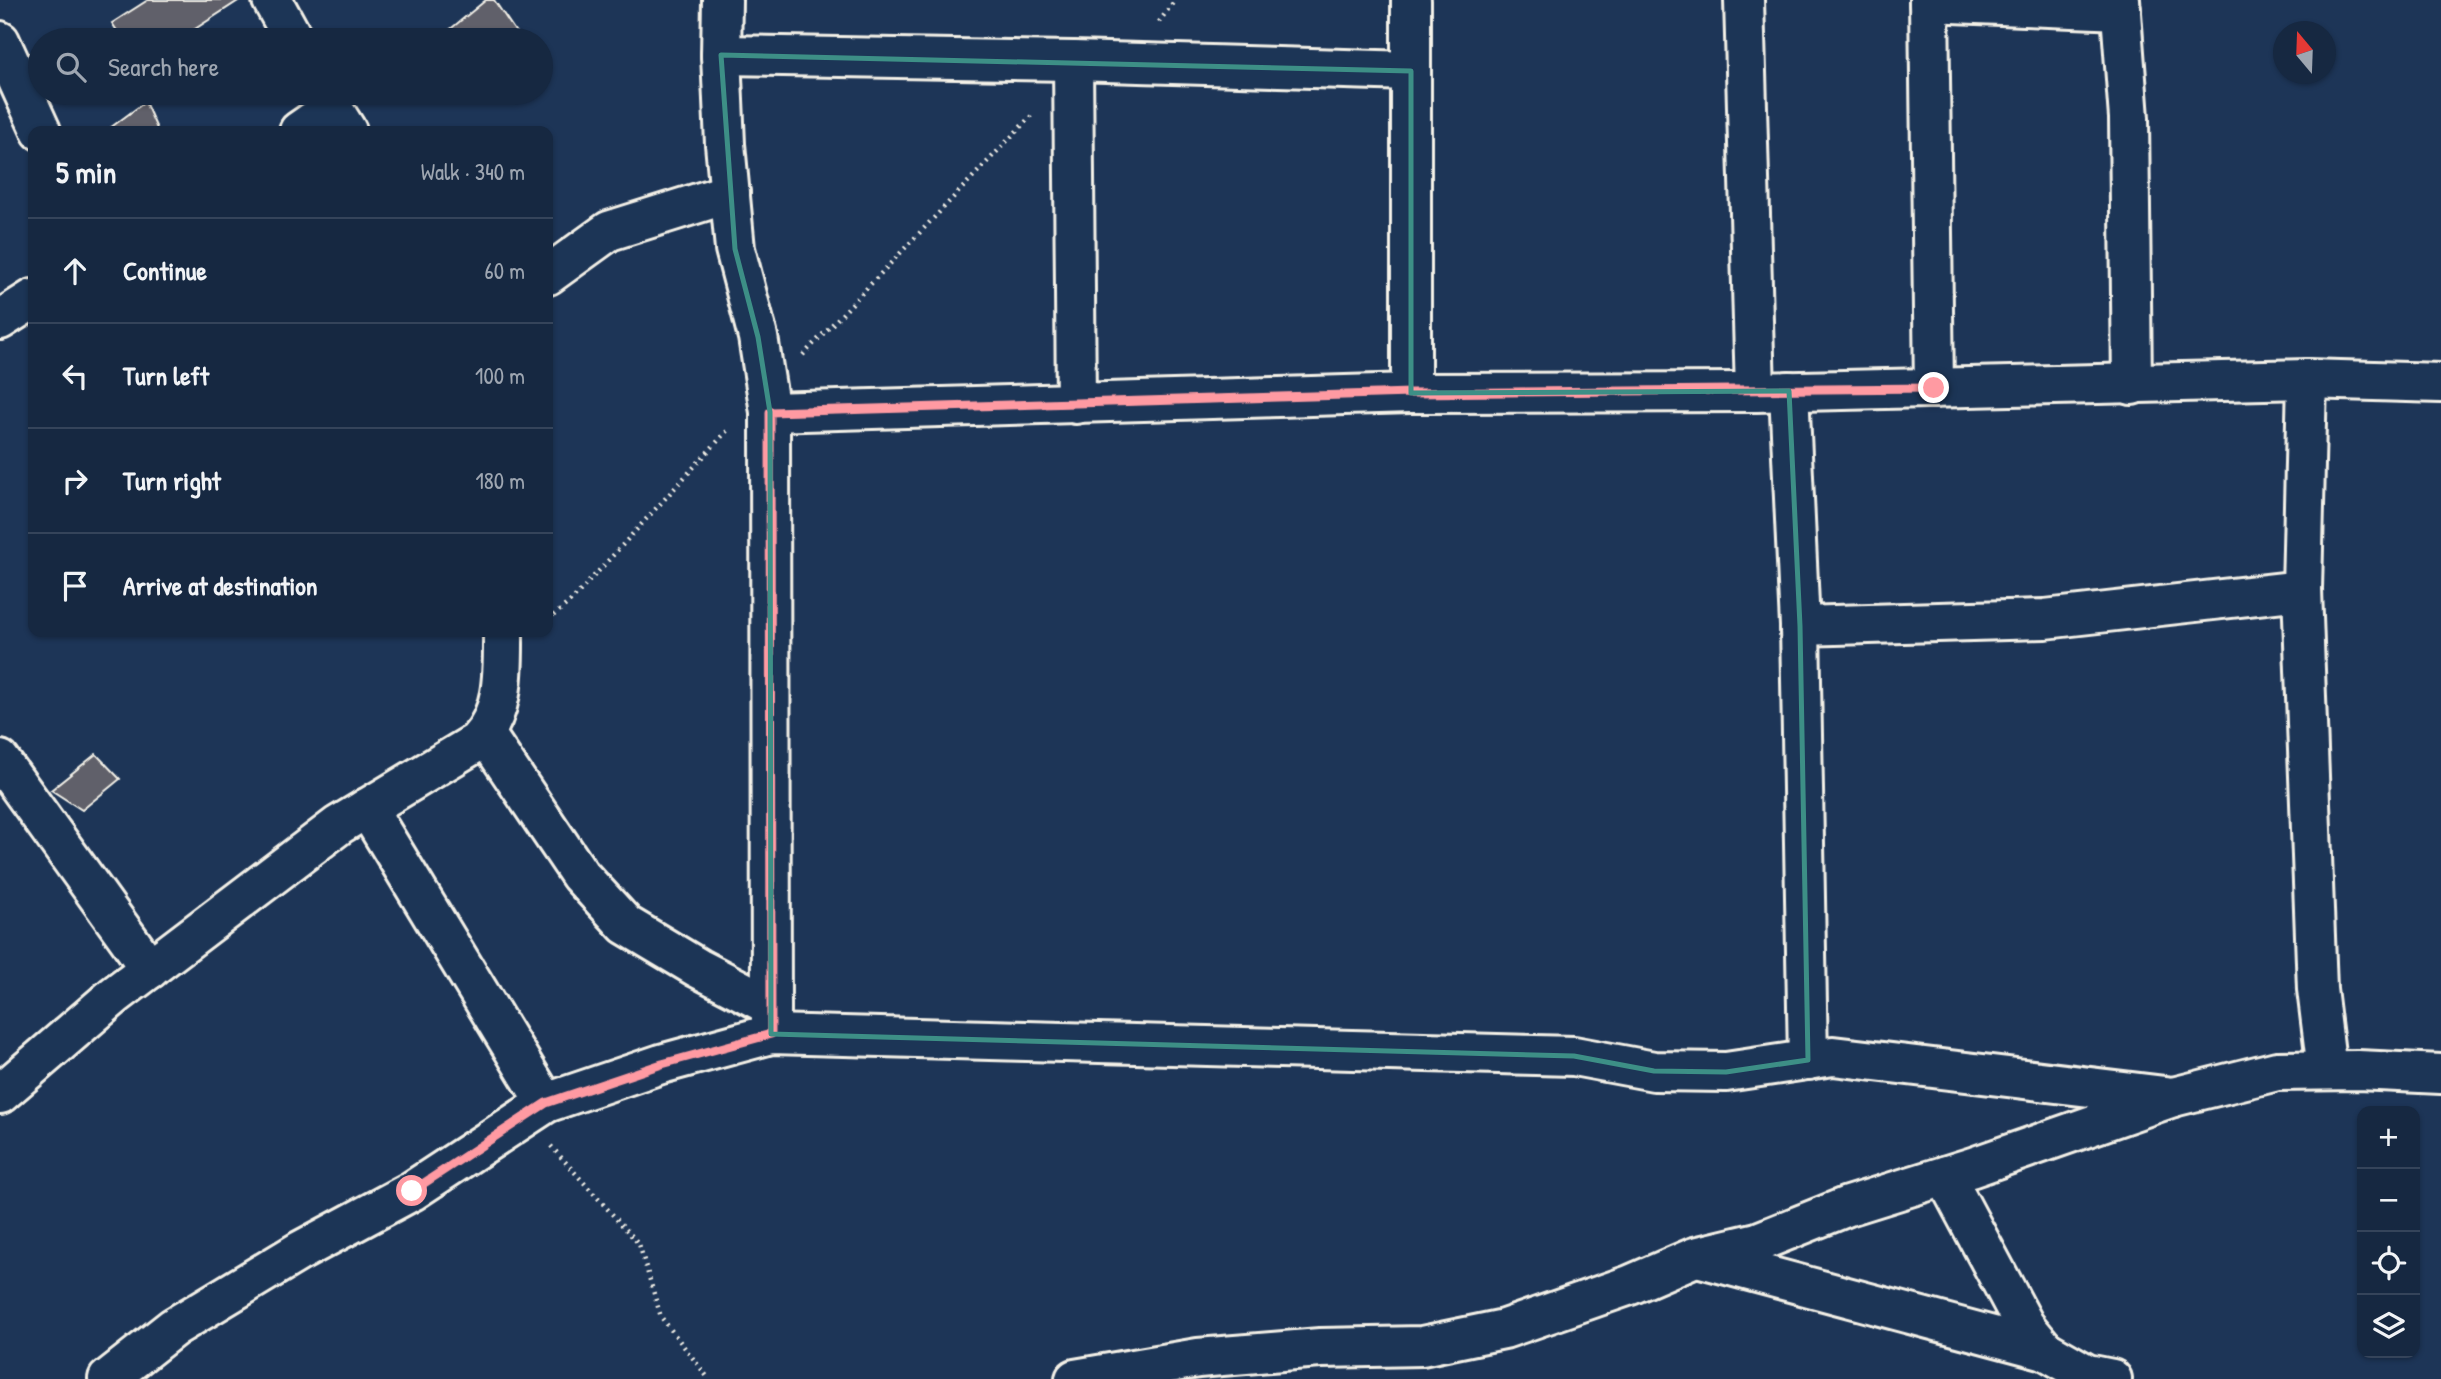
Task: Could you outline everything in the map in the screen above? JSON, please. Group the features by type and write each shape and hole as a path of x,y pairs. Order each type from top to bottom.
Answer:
{"street":[{"path":"272,0 287,28"},
{"path":"722,0 721,55 735,249 758,337 753,417 771,1020"},
{"path":"1410,0 1411,393"},
{"path":"1744,0 1772,391 1800,626 1808,1060"},
{"path":"1934,388 1929,1 2120,5 2129,118 2132,385"},
{"path":"0,41 12,99 36,126"},
{"path":"721,55 1073,61 1411,71"},
{"path":"1073,61 1076,404"},
{"path":"308,126 334,111"},
{"path":"553,271 609,231 730,193"},
{"path":"0,320 28,302"},
{"path":"2307,379 2302,590 2317,989 2327,1070"},
{"path":"753,417 1411,393 1772,391 2307,379 2441,383"},
{"path":"1800,626 2045,619 2302,590"},
{"path":"0,1094 116,995 339,825 477,742 485,734 496,711 503,667 503,637"},
{"path":"485,734 580,875 626,925 698,968 771,1020"},
{"path":"0,760 150,969"},
{"path":"367,808 536,1110"},
{"path":"107,1379 174,1327 300,1251 412,1191 536,1110 662,1064 771,1020 1574,1056 1654,1071 1726,1072 1833,1056 2173,1097"},
{"path":"1075,1379 1198,1359 1320,1348 1422,1346 1504,1329 1630,1285 1695,1257 1758,1242 1848,1206 1945,1176 2173,1097 2277,1071 2441,1074"},
{"path":"1945,1176 2025,1326 2045,1350"},
{"path":"1695,1257 2045,1350 2087,1374 2112,1379"}],"path":[{"path":"1155,28 1175,0"},
{"path":"801,358 1033,114"},
{"path":"553,616 572,600 753,417"},
{"path":"536,1110 639,1244 661,1317 709,1379"}],"highlighted area":[{"path":"721,55 1411,71 1411,393 1789,391 1800,626 1808,1060 1726,1072 1654,1071 1574,1056 771,1034 770,412 758,337 735,249"}],"building":[{"path":"148,0 238,1 196,28 115,28 112,23"},
{"path":"486,0 494,0 513,28 452,28"},
{"path":"141,105 146,105 156,126 113,126"},
{"path":"96,754 120,779 82,810 51,790"}],"route":[{"path":"412,1191 546,1103 662,1064 771,1034 770,412 1411,393 1755,392 1934,388"}]}
